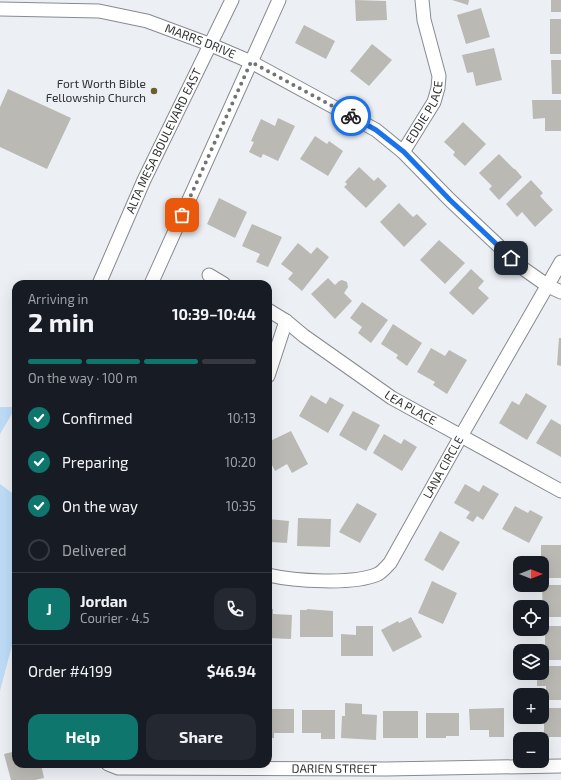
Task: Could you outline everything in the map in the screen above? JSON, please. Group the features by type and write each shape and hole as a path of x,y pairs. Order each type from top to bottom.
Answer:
{"street":[{"name":"ALTA MESA BOULEVARD EAST","path":"101,280 144,180 232,0"},
{"path":"153,280 279,0"},
{"name":"EDDIE PLACE","path":"404,152 434,102 438,88 439,76 424,20 422,0"},
{"name":"MARRS DRIVE","path":"0,9 66,5 147,21 210,44 251,62 376,130 404,152 450,200 521,267 548,286 561,292"},
{"name":"LANA CIRCLE","path":"272,576 284,578 344,581 379,573 390,563 561,262"},
{"path":"210,275 218,280"},
{"name":"LEA PLACE","path":"272,312 392,398 561,491"},
{"path":"272,364 286,321"},
{"name":"DARIEN STREET","path":"118,768 386,775 561,766"}],"shaded area":[{"path":"0,407 12,407 12,414 0,434"},
{"path":"0,484 12,493 12,645 0,691"}],"building":[{"path":"355,0 386,1 387,20 356,21"},
{"path":"452,0 469,0 468,5"},
{"path":"551,0 561,0 561,12 551,12"},
{"path":"481,8 490,37 466,44 457,15"},
{"path":"550,19 561,19 561,54 550,54"},
{"path":"304,25 335,41 326,59 295,43"},
{"path":"372,44 392,60 369,86 350,71"},
{"path":"494,48 502,80 476,86 473,72 467,73 462,55"},
{"path":"551,60 561,60 561,94 552,94"},
{"path":"8,89 71,118 47,169 0,147 0,107"},
{"path":"532,100 561,100 561,131 545,131 545,118 533,119"},
{"path":"278,118 295,126 278,161 263,154 261,158 249,152 254,142 251,141 261,119 275,126"},
{"path":"463,122 486,144 465,166 453,155 455,152 444,142"},
{"path":"315,136 327,144 329,141 343,151 328,176 300,159"},
{"path":"499,154 522,177 499,200 489,189 492,186 479,173"},
{"path":"359,167 374,181 378,177 387,186 366,208 344,187 347,184 345,182"},
{"path":"531,180 543,193 540,196 553,210 535,227 522,212 517,217 506,204"},
{"path":"219,198 247,212 235,238 207,224"},
{"path":"399,203 413,217 417,214 427,224 404,247 380,222"},
{"path":"252,224 282,237 268,267 256,262 260,254 242,246"},
{"path":"439,240 465,263 445,284 420,260"},
{"path":"298,243 311,254 317,247 329,257 302,291 288,279 293,273 281,264"},
{"path":"471,269 484,281 478,288 489,298 473,315 449,293"},
{"path":"328,278 335,285 342,280 347,282 348,287 344,293 352,301 335,319 311,294"},
{"path":"362,302 388,320 371,343 358,333 362,327 350,318"},
{"path":"393,324 422,343 407,366 396,358 398,355 381,344"},
{"path":"559,338 561,338 561,366 557,365"},
{"path":"431,348 445,356 449,350 467,360 447,394 433,385 435,382 417,372"},
{"path":"526,393 547,406 527,440 499,423 512,401 519,405"},
{"path":"311,395 326,404 330,397 344,405 328,433 299,416"},
{"path":"353,411 380,425 366,451 339,435"},
{"path":"551,419 561,425 561,457 536,443"},
{"path":"291,431 308,464 292,473 287,464 275,471 272,465 272,440"},
{"path":"384,434 401,444 404,439 417,447 402,471 373,453"},
{"path":"465,484 479,492 483,485 499,494 483,520 477,516 473,522 466,518 470,512 454,503"},
{"path":"357,503 377,514 360,543 339,532"},
{"path":"515,506 528,513 530,510 543,517 529,543 502,529"},
{"path":"298,518 331,519 330,547 297,546"},
{"path":"272,519 289,521 287,543 272,542"},
{"path":"440,531 460,542 443,571 424,560"},
{"path":"541,545 561,545 561,578 549,578 549,556 541,556"},
{"path":"432,581 457,593 443,624 418,613"},
{"path":"549,585 561,585 561,617 549,617 549,600 542,600 542,592 549,592"},
{"path":"272,609 273,614 292,615 291,639 272,638"},
{"path":"307,609 333,611 333,637 300,637 300,610"},
{"path":"411,617 422,637 393,652 381,630 398,621 399,623"},
{"path":"356,626 373,626 373,656 341,656 341,634 356,635"},
{"path":"549,626 561,626 561,660 549,660 549,644 545,644 545,636 549,636"},
{"path":"549,666 561,666 561,700 549,700 549,688 546,688 546,686 537,686 537,680 549,680"},
{"path":"345,703 362,704 362,714 377,715 376,740 341,738 342,716 345,716"},
{"path":"504,708 504,737 489,737 489,730 470,730 469,709"},
{"path":"549,708 561,708 561,737 549,737 549,732 544,732 544,724 549,724"},
{"path":"272,709 294,709 294,733 274,733 274,738 272,738"},
{"path":"302,710 335,710 335,739 321,739 321,733 302,733"},
{"path":"383,711 418,711 418,738 383,738"},
{"path":"426,713 459,713 459,736 446,736 446,738 426,738"},
{"path":"12,752 12,768 42,768 44,778 35,780 11,780 4,754"}],"way so far":[{"path":"182,215 251,62 351,116"}],"place":[{"name":"Fort Worth Bible Fellowship Church","path":"154,91"}],"route":[{"path":"351,116 376,130 404,152 450,200 511,258"}]}
